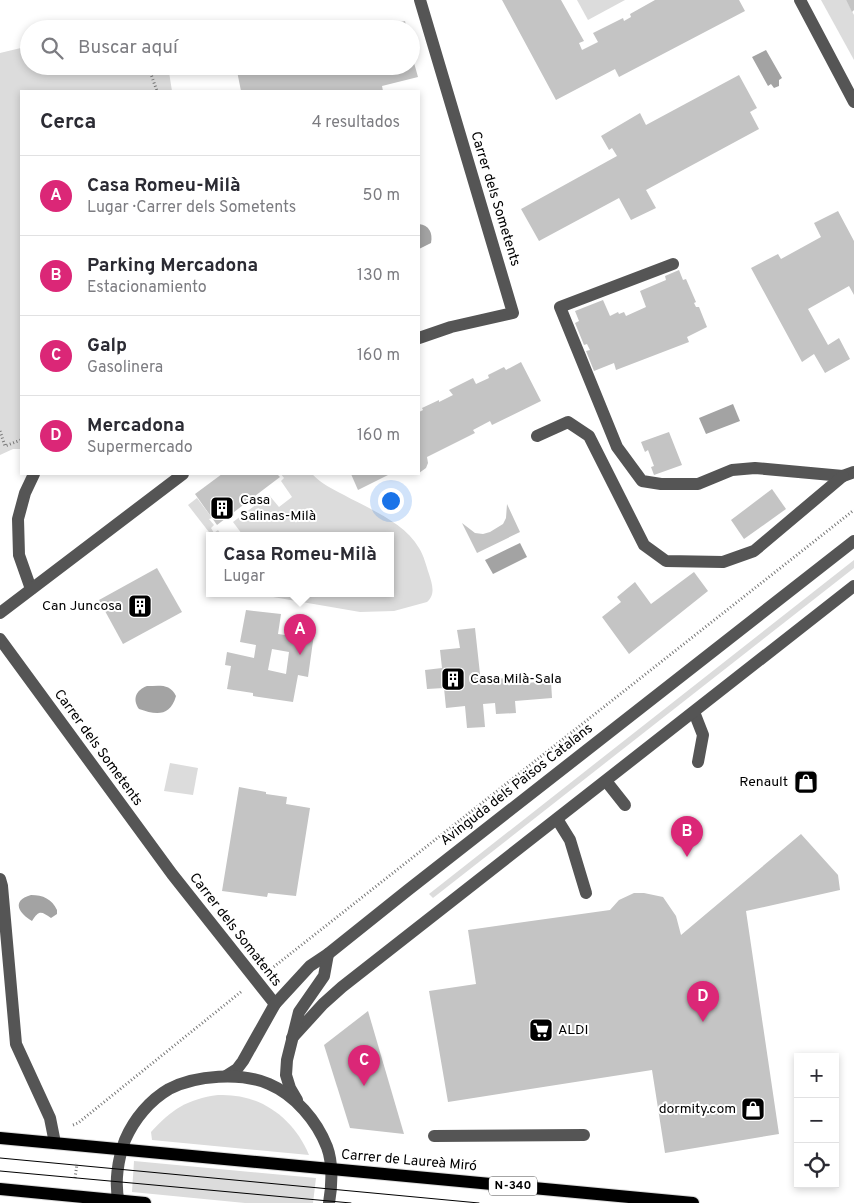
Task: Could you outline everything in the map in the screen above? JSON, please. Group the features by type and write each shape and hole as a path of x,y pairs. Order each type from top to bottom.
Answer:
{"main road":[{"name":"Carrer de Laureà Miró","path":"0,1138 693,1203"},
{"path":"4,1190 145,1203"}],"street":[{"name":"Carrer dels Sometents","path":"420,0 513,314 451,327 420,338"},
{"path":"800,0 854,102"},
{"path":"672,264 560,307 617,448 642,481 662,484 698,484 732,470 755,468 849,474"},
{"path":"537,436 568,422 589,436 644,545 666,561 722,562 754,551 849,474"},
{"path":"31,589 19,555 18,519 25,493 34,475"},
{"path":"0,613 182,475"},
{"name":"Avinguda dels Països Catalans","path":"226,1076 237,1069 244,1061 275,1004 310,966 328,954 854,541"},
{"path":"292,1038 322,1004 342,987 854,586"},
{"name":"Carrer dels Sometents","path":"0,639 172,874"},
{"path":"694,712 703,735 698,762"},
{"path":"606,781 625,805"},
{"path":"557,819 570,840 586,893"},
{"name":"Carrer dels Somatents","path":"172,874 275,1004"},
{"path":"0,879 16,1044 50,1118 56,1143"},
{"path":"303,1108 290,1088 286,1075 287,1060 299,1012 324,976 328,954"},
{"name":"Carrer de Laureà Miró","path":"119,1202 118,1169 122,1150 129,1131 140,1114 154,1100 170,1089 190,1082 226,1076 269,1084 303,1108 328,1148 331,1189 329,1203"},
{"path":"434,1136 584,1135"}],"path":[{"path":"151,75 157,90"},
{"path":"0,431 6,446 20,440"},
{"name":"Avinguda dels Països Catalans","path":"75,1125 222,1007 854,510"},
{"path":"73,1196 79,1145"}],"shaded area":[{"path":"577,0 625,0 588,20"},
{"path":"821,0 846,0 854,15 854,60"},
{"path":"20,48 20,75 169,75 172,90 20,90 20,449 13,449 0,455 0,53"},
{"path":"766,50 782,78 779,80 779,86 774,88 771,84 768,86 752,57"},
{"path":"420,224 428,228 431,233 431,243 420,248"},
{"path":"733,404 740,421 706,434 699,418"},
{"path":"282,475 313,475 327,486 395,523 412,539 424,557 432,585 432,596 430,599 427,602 394,611 360,612 273,597 394,597 394,532 240,532 233,522 269,495 279,507 292,497 281,481 284,478"},
{"path":"197,498 212,518 209,519 214,525 211,528 213,532 209,532 188,505"},
{"path":"520,543 527,557 493,574 485,560"},
{"path":"854,560 854,568 433,898 429,894"},
{"path":"147,686 164,686 171,689 176,696 170,708 162,713 139,709 136,695"},
{"path":"170,763 198,768 193,795 164,791"},
{"path":"31,895 50,900 57,910 57,914 51,918 45,914 38,913 32,921 19,908 21,901"},
{"path":"218,1095 233,1095 247,1098 273,1110 294,1129 309,1155 152,1140 151,1132 180,1107 197,1099"},
{"path":"134,1161 316,1178 313,1203 245,1203 132,1192"}],"building":[{"path":"502,0 561,0 584,41 579,43 582,50 598,42 593,33 623,18 624,21 631,17 630,14 655,0 739,0 745,11 619,77 615,69 556,100"},
{"path":"846,0 854,0 854,10 852,12"},
{"path":"238,75 417,75 418,77 382,86 383,90 241,90"},
{"path":"739,75 757,108 750,112 759,129 646,190 656,208 631,220 619,198 539,241 521,209 617,156 612,148 609,150 601,136 640,113 646,125"},
{"path":"838,211 854,241 854,295 849,286 808,309 828,345 839,338 850,359 825,373 814,354 802,362 751,268 778,254 781,259 821,237 814,223"},
{"path":"679,270 683,280 686,279 696,302 694,303 696,307 699,307 707,327 687,337 689,342 616,370 614,363 594,371 586,351 590,350 587,344 584,345 575,323 579,321 575,311 603,300 610,316 618,312 619,314 624,312 626,316 646,307 640,291 666,280 665,276"},
{"path":"521,362 541,401 492,425 490,421 473,430 475,433 427,457 428,463 426,468 420,472 420,412 423,410 422,408 453,395 449,390 473,378 476,384 489,378 488,375 504,367 506,370"},
{"path":"669,432 682,465 654,475 651,467 654,466 648,450 645,452 641,442"},
{"name":"Casa Salinas-Milà","path":"221,475 278,475 280,477 217,525 195,494"},
{"path":"351,475 388,475 358,490"},
{"path":"772,489 786,509 744,539 731,520"},
{"path":"507,504 520,532 477,553 462,523 475,533 483,534 490,532 503,524 506,518"},
{"name":"Can Juncosa","path":"157,568 182,612 123,644 99,600"},
{"path":"694,572 708,591 629,654 602,617 621,602 617,597 635,582 651,604"},
{"path":"246,610 281,614 278,634 285,635 287,623 315,627 308,677 298,675 293,702 253,696 253,693 227,689 231,666 225,665 227,652 254,658 256,645 240,642","holes":["272,649 289,652 286,674 268,670"]},
{"name":"Casa Milà-Sala","path":"475,628 481,683 493,683 493,679 512,678 513,684 551,681 552,698 515,701 516,713 496,714 495,703 483,704 485,727 467,728 465,706 446,708 444,688 427,689 425,670 442,668 440,650 460,648 457,630"},
{"path":"239,787 287,797 286,804 310,808 296,896 268,893 267,897 222,891"},
{"path":"801,834 838,875 840,890 746,911 779,1134 665,1153 652,1070 448,1102 429,991 476,984 468,930 610,910 619,900 634,893 644,893 663,897 676,916 681,935"},
{"path":"368,1011 404,1134 350,1128 324,1045"}],"tram line":[{"path":"0,1158 479,1203"},
{"path":"0,1171 351,1203"}],"place":[{"name":"Casa Salinas-Milà","path":"222,508"},
{"name":"Can Juncosa","path":"140,606"},
{"name":"Casa Romeu-Milà","path":"300,655"},
{"name":"Casa Milà-Sala","path":"453,679"},
{"name":"Renault","path":"806,782"},
{"name":"Parking Mercadona","path":"687,857"},
{"name":"Mercadona","path":"703,1022"},
{"name":"ALDI","path":"541,1030"},
{"name":"Galp","path":"364,1086"},
{"name":"dormity.com","path":"753,1109"}]}
